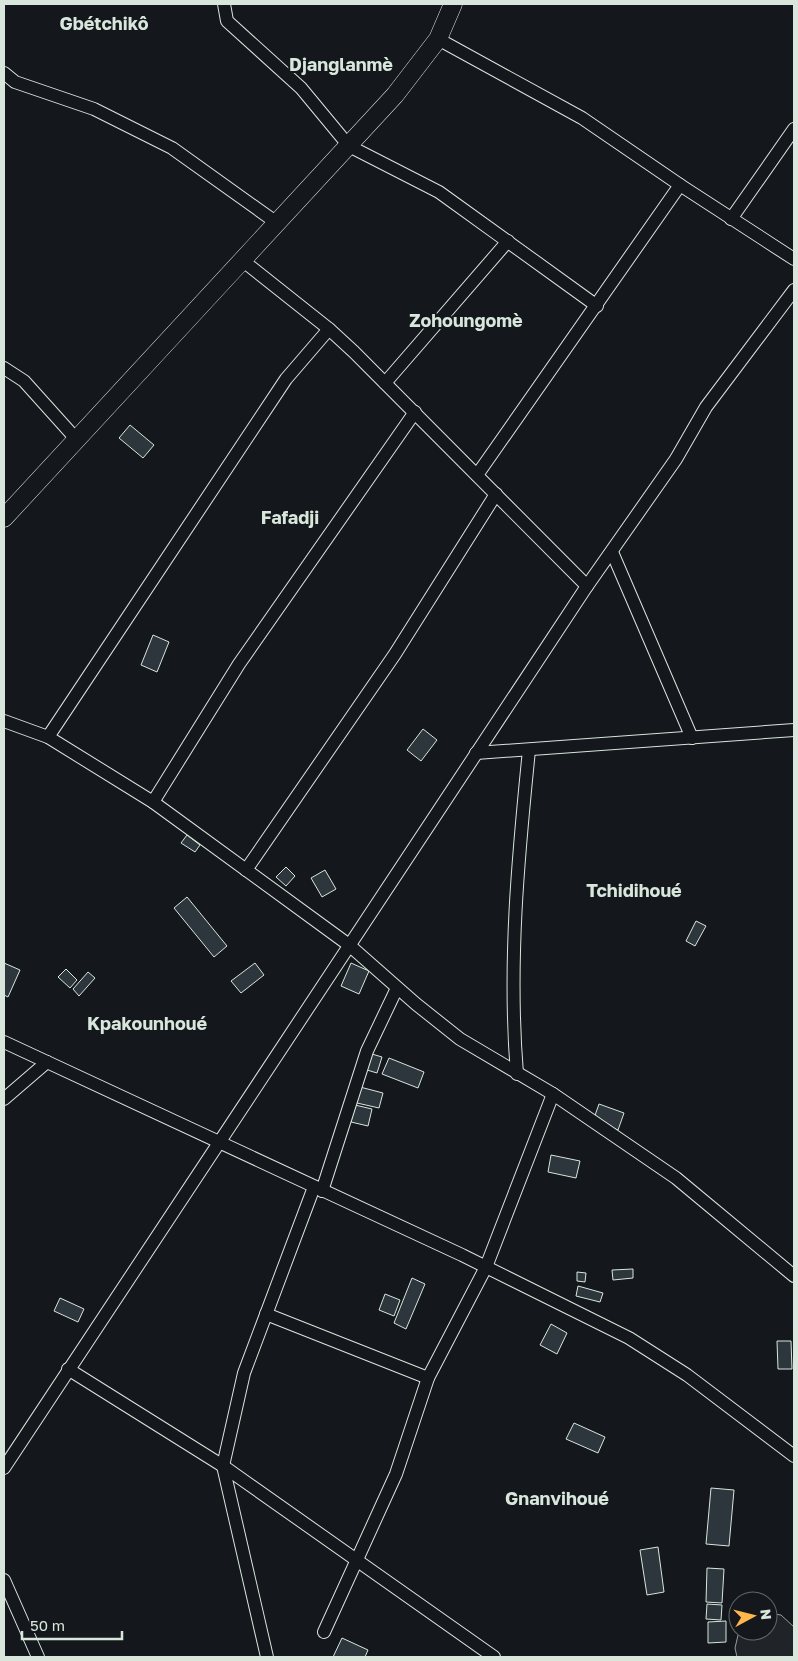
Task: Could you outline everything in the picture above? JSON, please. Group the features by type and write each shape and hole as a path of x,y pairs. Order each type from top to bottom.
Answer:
{"main road":[{"path":"4,518 395,95 438,39 453,4"}],"street":[{"path":"224,4 228,21 301,88 349,146 439,192 597,306"},
{"path":"438,39 582,118 680,186 794,259"},
{"path":"4,73 15,82 94,109 172,148 277,223"},
{"path":"731,219 794,129"},
{"path":"477,475 680,186"},
{"path":"385,383 508,241"},
{"path":"242,260 330,329 415,412 586,586"},
{"path":"4,1468 218,1140 586,586 612,552 676,459 706,407 794,290"},
{"path":"48,737 286,379 330,329"},
{"path":"4,368 24,381 77,440"},
{"path":"153,802 239,664 415,412"},
{"path":"246,870 395,654 496,494"},
{"path":"612,552 692,738"},
{"path":"4,720 48,737 153,802 349,945 397,988 460,1039 553,1094 676,1178 794,1276"},
{"path":"476,753 794,730"},
{"path":"517,1074 513,1024 513,934 516,871 529,750"},
{"path":"267,1657 223,1466 244,1373 266,1314 318,1189 367,1051 397,988"},
{"path":"4,1042 218,1140 486,1267 629,1338 687,1374 794,1456"},
{"path":"4,1099 47,1062"},
{"path":"324,1632 396,1474 428,1378 486,1267 553,1094"},
{"path":"266,1314 428,1378"},
{"path":"68,1369 223,1466 494,1657"},
{"path":"4,1580 38,1657"}],"shaded area":[{"path":"778,1615 794,1627 794,1657 737,1657 735,1648 737,1641 778,1641"}],"building":[{"path":"130,425 154,445 143,458 119,438"},
{"path":"153,635 169,642 157,672 141,665"},
{"path":"423,729 437,740 421,761 407,750"},
{"path":"187,835 200,845 195,852 181,843"},
{"path":"286,867 295,876 286,886 276,877"},
{"path":"325,870 336,889 322,897 311,878"},
{"path":"187,897 227,946 214,957 174,908"},
{"path":"696,921 706,926 695,946 686,941"},
{"path":"4,963 20,970 8,997 4,995"},
{"path":"255,963 264,975 241,993 231,981"},
{"path":"351,963 369,971 359,994 341,986"},
{"path":"66,969 77,980 70,988 58,977"},
{"path":"88,972 95,978 79,996 73,989"},
{"path":"372,1054 382,1057 377,1073 367,1070"},
{"path":"389,1058 424,1072 418,1088 382,1074"},
{"path":"360,1087 383,1093 379,1108 357,1103"},
{"path":"599,1104 624,1113 618,1130 593,1121"},
{"path":"355,1105 372,1109 368,1126 351,1122"},
{"path":"551,1155 580,1161 576,1178 548,1172"},
{"path":"633,1269 633,1278 613,1280 612,1270"},
{"path":"577,1272 586,1273 585,1282 577,1281"},
{"path":"412,1278 425,1284 406,1329 394,1323"},
{"path":"578,1286 603,1293 600,1302 576,1296"},
{"path":"385,1294 400,1300 394,1316 379,1310"},
{"path":"60,1298 84,1309 78,1322 54,1311"},
{"path":"551,1324 567,1333 557,1354 540,1345"},
{"path":"777,1341 791,1341 792,1369 778,1369"},
{"path":"574,1423 605,1437 598,1453 566,1439"},
{"path":"711,1488 734,1490 729,1546 706,1544"},
{"path":"658,1547 664,1592 647,1595 640,1550"},
{"path":"707,1568 724,1569 722,1603 706,1602"},
{"path":"707,1604 722,1605 721,1620 706,1619"},
{"path":"726,1621 726,1642 708,1643 708,1622"},
{"path":"342,1638 368,1650 365,1657 333,1657"}],"district":[{"name":"Gbétchikô","path":"104,23"},
{"name":"Djanglanmè","path":"341,64"},
{"name":"Zohoungomè","path":"466,320"},
{"name":"Fafadji","path":"290,517"},
{"name":"Tchidihoué","path":"634,890"},
{"name":"Kpakounhoué","path":"147,1023"},
{"name":"Gnanvihoué","path":"557,1498"}]}
